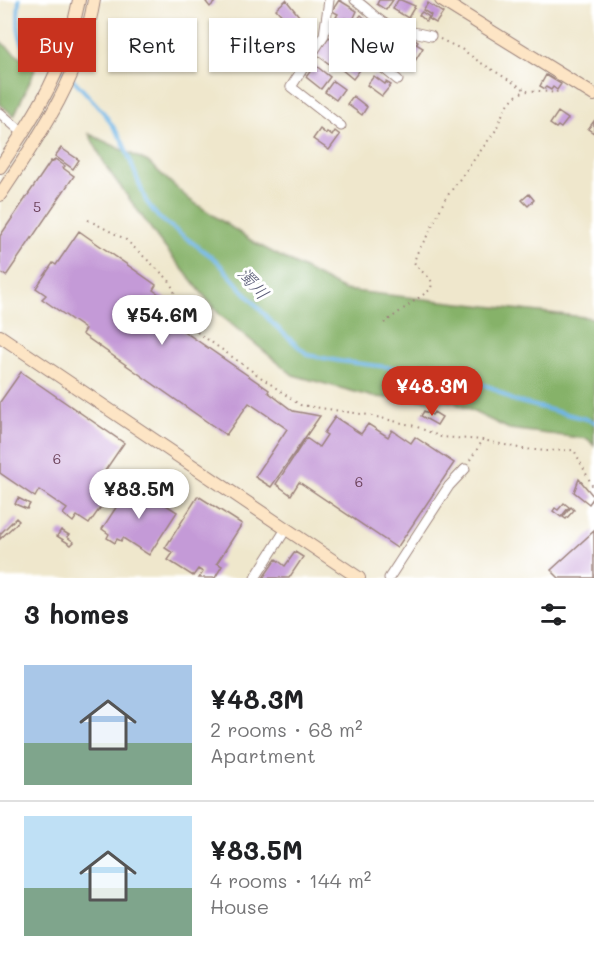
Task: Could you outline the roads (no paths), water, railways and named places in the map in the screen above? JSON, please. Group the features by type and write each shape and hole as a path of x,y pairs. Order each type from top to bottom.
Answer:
{"street":[{"path":"0,167 47,92 65,53 79,0"},
{"path":"0,195 40,136 60,100 77,62 94,0"},
{"path":"329,0 324,35 291,87 341,126"},
{"path":"355,0 390,27 431,36"},
{"path":"441,0 594,95"},
{"path":"327,23 399,80"},
{"path":"0,113 23,133"},
{"path":"0,336 359,578"},
{"path":"389,578 449,486 465,469"},
{"path":"255,578 286,529"}],"waterway":[{"name":"濁川","path":"19,0 18,26 23,44 27,49 72,78 104,113 122,140 146,201 158,217 216,260 272,323 308,355 463,378 493,388 512,400 594,422"}]}
